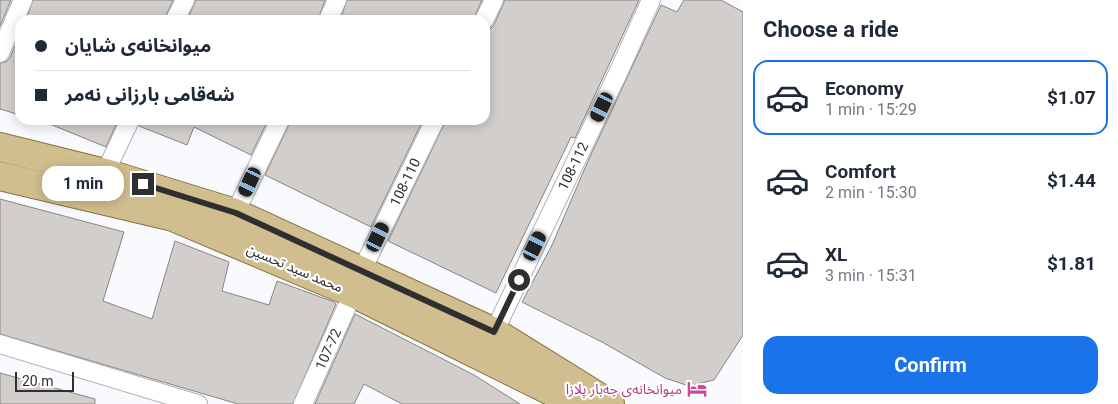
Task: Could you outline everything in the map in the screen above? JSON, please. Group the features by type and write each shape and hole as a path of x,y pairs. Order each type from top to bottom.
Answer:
{"main road":[{"path":"0,148 105,173 236,213 357,282 494,332 610,404"},
{"name":"محمد سید تحسین","path":"0,176 174,216 357,282 573,404"}],"street":[{"path":"16,15 23,0"},
{"path":"178,15 185,0"},
{"path":"330,15 337,0"},
{"path":"486,15 494,0"},
{"name":"108-112","path":"494,332 614,82 651,0"},
{"path":"0,53 15,18"},
{"path":"105,173 128,125"},
{"path":"236,213 278,125"},
{"name":"108-110","path":"357,282 433,125"},
{"name":"107-72","path":"303,404 357,282"},
{"path":"0,344 198,404"}],"building":[{"path":"0,0 11,0 0,26"},
{"path":"33,0 173,0 166,15 28,15"},
{"path":"196,0 325,0 320,15 189,15"},
{"path":"347,0 482,0 475,15 342,15"},
{"path":"505,0 639,0 575,138 571,137 496,293 388,241 444,125 490,125 490,29 494,25"},
{"path":"684,0 721,0 743,12 743,335 714,380 689,386 665,378 602,342 522,302 552,245 588,161 661,5 677,12"},
{"path":"15,46 15,114 0,109 0,63 6,62 10,58"},
{"path":"52,125 116,125 106,147"},
{"path":"266,125 251,155 194,127 187,145 139,126"},
{"path":"289,125 421,125 371,227 265,175"},
{"path":"0,199 124,232 103,301 152,319 175,241 229,262 222,291 269,305 277,281 334,302 336,304 293,404 238,404 0,334"},
{"path":"355,314 474,375 520,404 402,404 364,384 354,404 315,404"},
{"path":"0,373 95,399 95,404 0,404"}],"place":[{"name":"میوانخانەی جەبار پلازا","path":"697,389"}],"route":[{"path":"143,184 236,213 494,332 519,280"}]}
